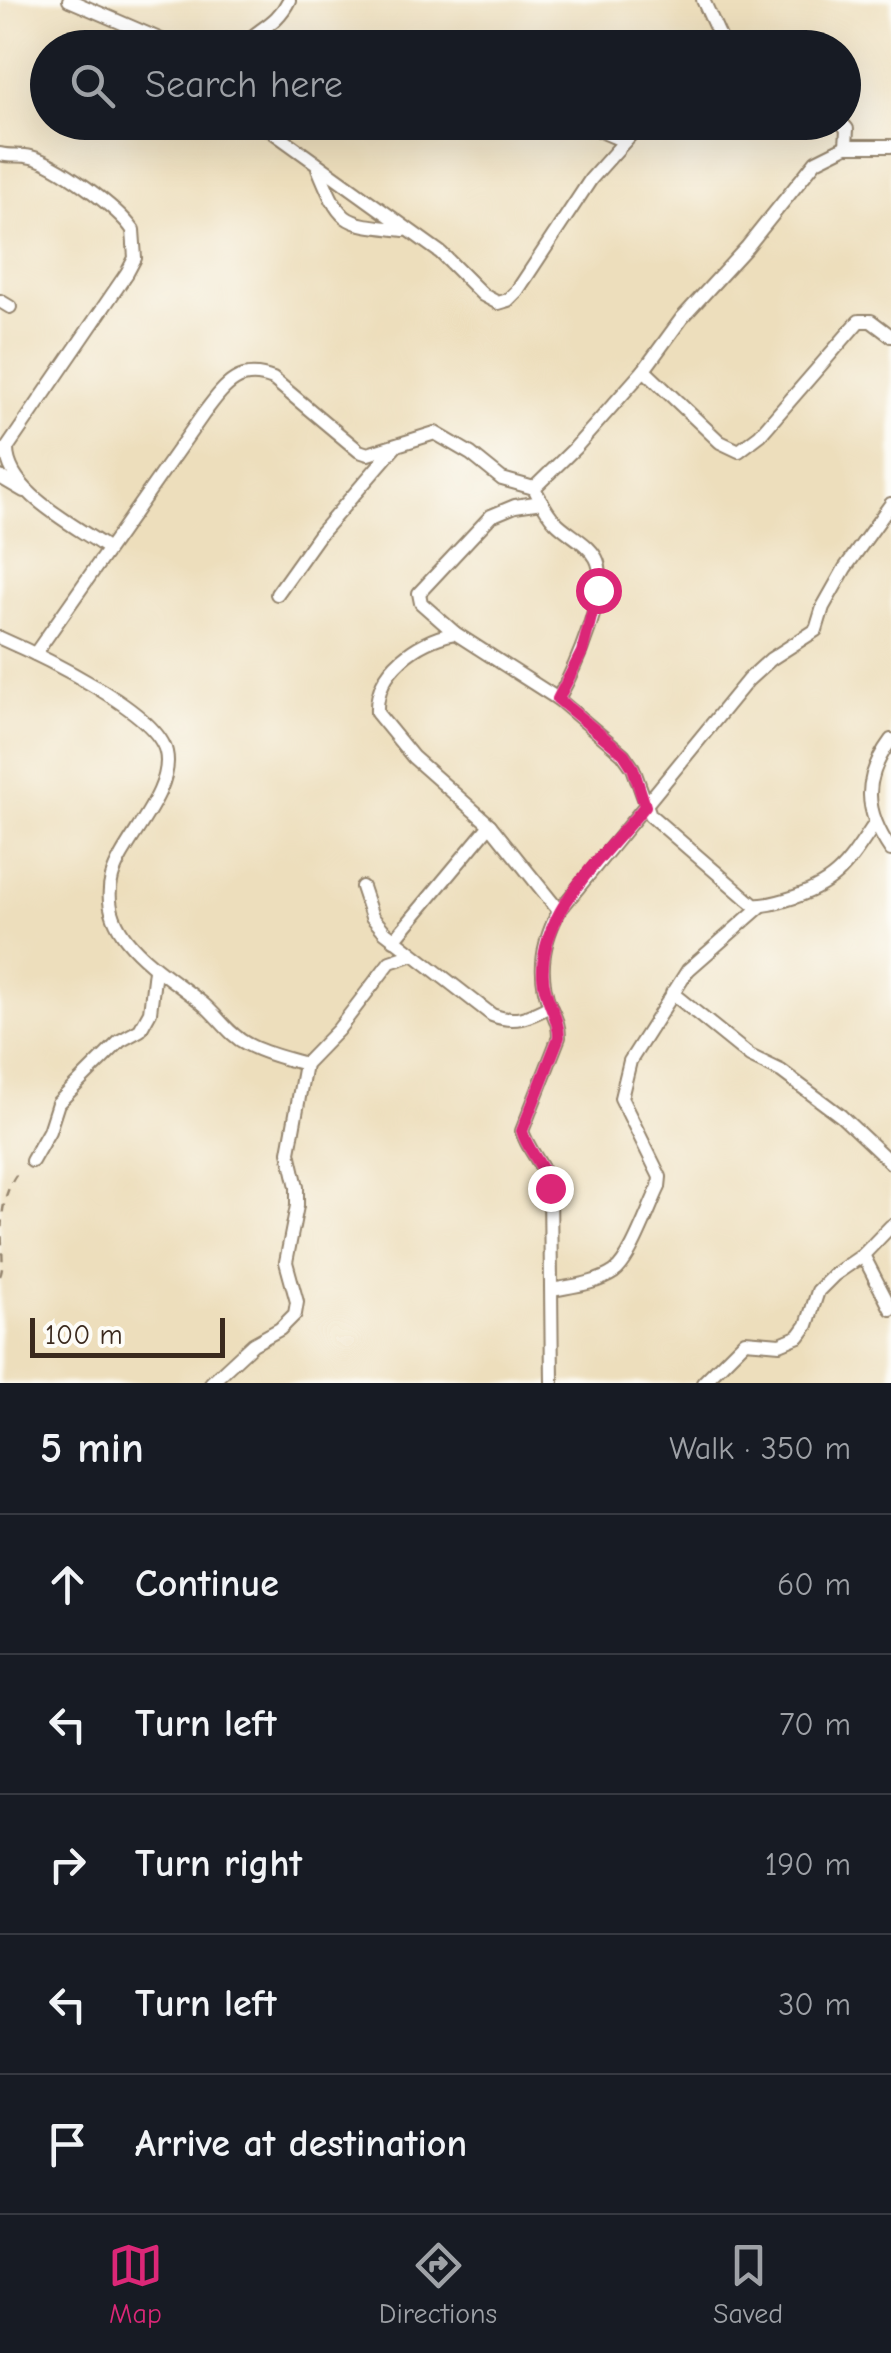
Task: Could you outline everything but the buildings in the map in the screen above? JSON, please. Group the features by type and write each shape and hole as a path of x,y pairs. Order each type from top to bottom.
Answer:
{"street":[{"path":"68,0 138,30"},
{"path":"260,30 281,16 289,0"},
{"path":"704,0 718,30"},
{"path":"283,140 442,252 491,301 498,303 508,300 566,214 624,141"},
{"path":"846,140 846,146"},
{"path":"534,488 576,448 644,370 806,172 826,154 846,146 891,146"},
{"path":"0,154 33,157 79,183 133,230 134,258 127,273 10,440 7,458 18,480 34,497"},
{"path":"317,166 340,216 364,226 406,230"},
{"path":"644,370 720,442 739,451 760,436 853,326 864,319 891,336"},
{"path":"35,654 204,413 224,388 246,374 258,373 273,379 360,452 368,454 429,433 442,435 502,479 534,488 553,520 592,552 600,568 582,652 558,699"},
{"path":"277,594 319,535 400,442"},
{"path":"0,477 107,548"},
{"path":"542,502 515,506 492,516 419,593 421,603 455,632 558,699 624,754 654,820 748,902 762,906"},
{"path":"552,1383 550,1188 545,1167 526,1143 522,1131 558,1046 558,1022 544,986 546,940 559,911 748,680 771,659 816,630 823,607 845,568 891,504"},
{"path":"455,632 428,639 412,649 385,681 376,704 377,714 414,757 490,825 559,911"},
{"path":"0,638 119,700 158,734 166,750 162,780 146,819 113,872 109,909 114,924 155,970 203,1003 237,1038 304,1064"},
{"path":"891,740 874,767 870,782 874,825 891,850"},
{"path":"394,940 490,825"},
{"path":"552,1290 599,1279 620,1266 659,1187 659,1170 620,1098 630,1061 672,993 688,970 762,906 829,883 874,825"},
{"path":"362,887 372,917 394,940 492,1015 506,1020 522,1019 550,1006"},
{"path":"211,1383 253,1344 280,1329 295,1314 296,1302 286,1262 297,1206 289,1152 304,1064 338,1030 390,962 411,954"},
{"path":"32,1161 50,1131 58,1103 120,1041 140,1030 150,1012 155,970"},
{"path":"672,993 750,1056 781,1071 816,1096 891,1163"},
{"path":"703,1383 745,1341 780,1344 799,1336 807,1325 818,1291 863,1255 891,1226"},
{"path":"863,1255 891,1309"}],"path":[{"path":"0,1276 3,1208 14,1177 32,1161"}],"route":[{"path":"550,1188 545,1167 526,1143 522,1131 560,1033 542,973 546,940 559,911 645,806 629,760 558,699 582,652 598,590"}]}
